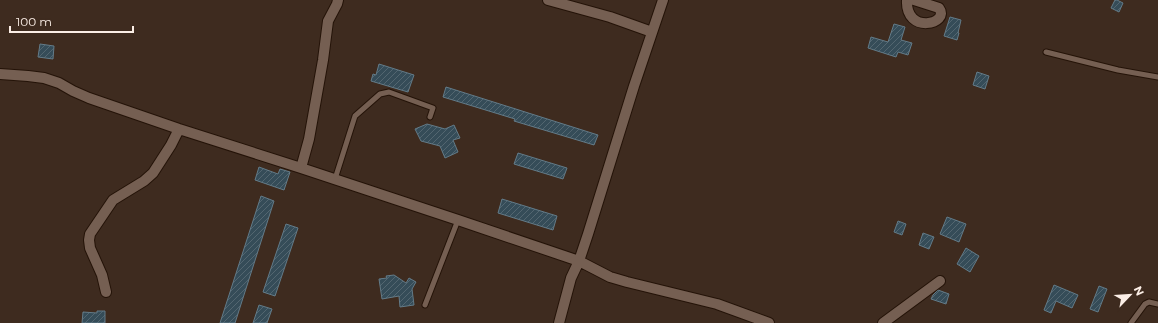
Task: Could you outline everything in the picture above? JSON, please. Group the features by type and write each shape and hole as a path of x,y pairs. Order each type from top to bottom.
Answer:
{"street":[{"path":"300,168 309,139 323,60 328,21 338,0"},
{"path":"548,0 610,17 652,32"},
{"path":"559,323 571,278 579,261 663,0"},
{"path":"907,0 909,13 913,18 922,23 930,23 939,17 941,13 939,8 914,0"},
{"path":"0,74 44,78 59,83 88,98 579,261 610,277 717,304 769,323"},
{"path":"106,292 102,275 90,248 90,234 113,200 144,181 152,173 171,145 179,129"},
{"path":"883,323 940,281"}],"lane":[{"path":"1046,52 1118,70 1158,77"},
{"path":"335,179 354,116 380,94 389,92 433,108 430,117"},
{"path":"425,305 458,220"},
{"path":"1131,323 1145,304 1150,302 1158,304"}],"building":[{"path":"1115,0 1123,3 1119,12 1111,8"},
{"path":"950,17 961,20 957,40 944,36"},
{"path":"894,24 905,27 901,40 912,43 908,55 898,52 896,57 868,48 871,37 888,42"},
{"path":"40,44 54,46 53,59 38,57"},
{"path":"379,64 414,75 408,92 371,81 373,74 376,75"},
{"path":"977,72 989,76 985,89 973,85"},
{"path":"446,87 598,135 594,145 514,121 515,119 443,97"},
{"path":"427,124 445,129 454,125 460,138 453,140 458,152 445,158 440,146 421,141 415,129"},
{"path":"518,153 567,168 563,179 514,164"},
{"path":"259,167 278,174 280,169 290,172 284,190 255,180"},
{"path":"261,196 274,201 235,323 220,323"},
{"path":"502,199 557,216 553,230 498,213"},
{"path":"947,217 966,224 959,242 940,234"},
{"path":"898,221 906,224 902,235 894,232"},
{"path":"286,224 298,228 275,296 263,292"},
{"path":"923,233 934,237 929,249 919,245"},
{"path":"966,248 979,256 970,272 957,264"},
{"path":"394,275 406,283 409,278 416,282 412,289 414,305 400,307 399,296 382,299 379,279"},
{"path":"1054,285 1078,295 1072,308 1056,301 1051,313 1044,310"},
{"path":"1099,286 1107,289 1098,312 1090,309"},
{"path":"938,290 949,294 946,304 931,299"},
{"path":"259,305 272,309 267,323 253,323"},
{"path":"97,311 105,311 105,323 82,323 83,312 97,313"}]}
